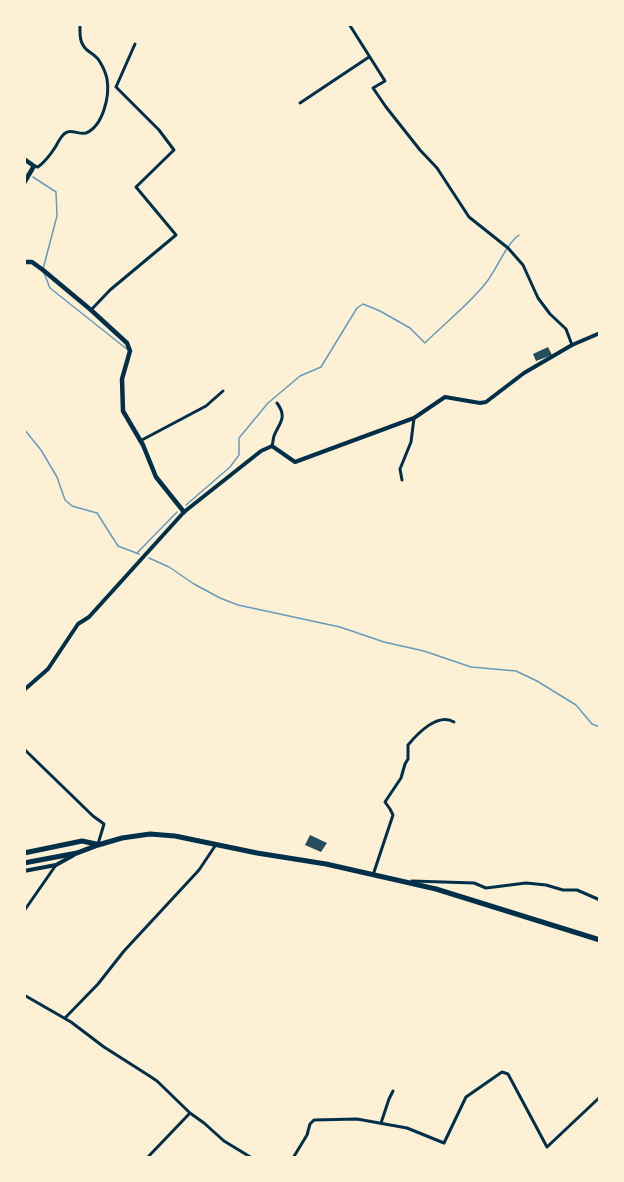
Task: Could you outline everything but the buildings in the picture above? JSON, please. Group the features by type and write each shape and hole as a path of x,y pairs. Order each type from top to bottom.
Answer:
{"highway":[{"path":"24,863 77,853 98,844 122,838 150,834 175,836 326,864 436,889 600,940"},
{"path":"24,853 82,841 98,844"}],"main road":[{"path":"24,159 34,166 24,183"},
{"path":"24,262 32,262 38,266 127,343 130,351 122,379 123,411 156,477 184,512"}],"street":[{"path":"34,166 38,167 46,160 63,134 68,131 82,134 89,131 101,118 108,89 107,78 97,57 82,45 80,24"},
{"path":"349,24 385,81 373,88 386,107 437,168 469,217 508,248 523,265 538,298 550,314 566,329 572,345"},
{"path":"91,310 110,290 176,235 136,187 174,150 159,130 117,87 135,44"},
{"path":"300,103 369,57"},
{"path":"272,446 295,462 414,418 445,397 486,402 524,373 572,345 600,333"},
{"path":"140,441 206,406 223,392"},
{"path":"272,446 283,416 277,404"},
{"path":"402,480 400,470 411,442 414,418"},
{"path":"24,690 48,669 78,624 89,617 184,512 261,451 272,446"},
{"path":"373,875 393,815 385,802 401,778 408,759 408,745 431,724 449,719 454,722"},
{"path":"24,749 104,824 98,844"},
{"path":"65,1018 199,870 216,844"},
{"path":"24,871 56,865 77,853"},
{"path":"24,910 56,865"},
{"path":"401,881 474,883 486,888 526,883 546,885 562,890 577,890 600,900"},
{"path":"24,995 65,1018 104,1047 157,1081 190,1113 224,1141 252,1158"},
{"path":"293,1158 314,1120 357,1119 381,1123 407,1128 444,1143 466,1097 502,1072 508,1074 547,1146 600,1097"},
{"path":"381,1123 393,1091"},
{"path":"147,1158 190,1113"}],"waterway":[{"path":"33,177 56,192 57,216 43,269"},
{"path":"186,505 230,467 239,455 239,438 268,403 300,376 321,367 357,308 363,304 380,311 410,328 425,343 478,292 519,235"},
{"path":"44,273 50,288 128,350"},
{"path":"24,429 41,450 57,477 65,500 72,506 97,513 118,546 139,554"},
{"path":"138,552 177,512"},
{"path":"149,558 169,567 220,598 238,605 340,627 471,667 516,671 576,705 592,724 600,727"}]}
